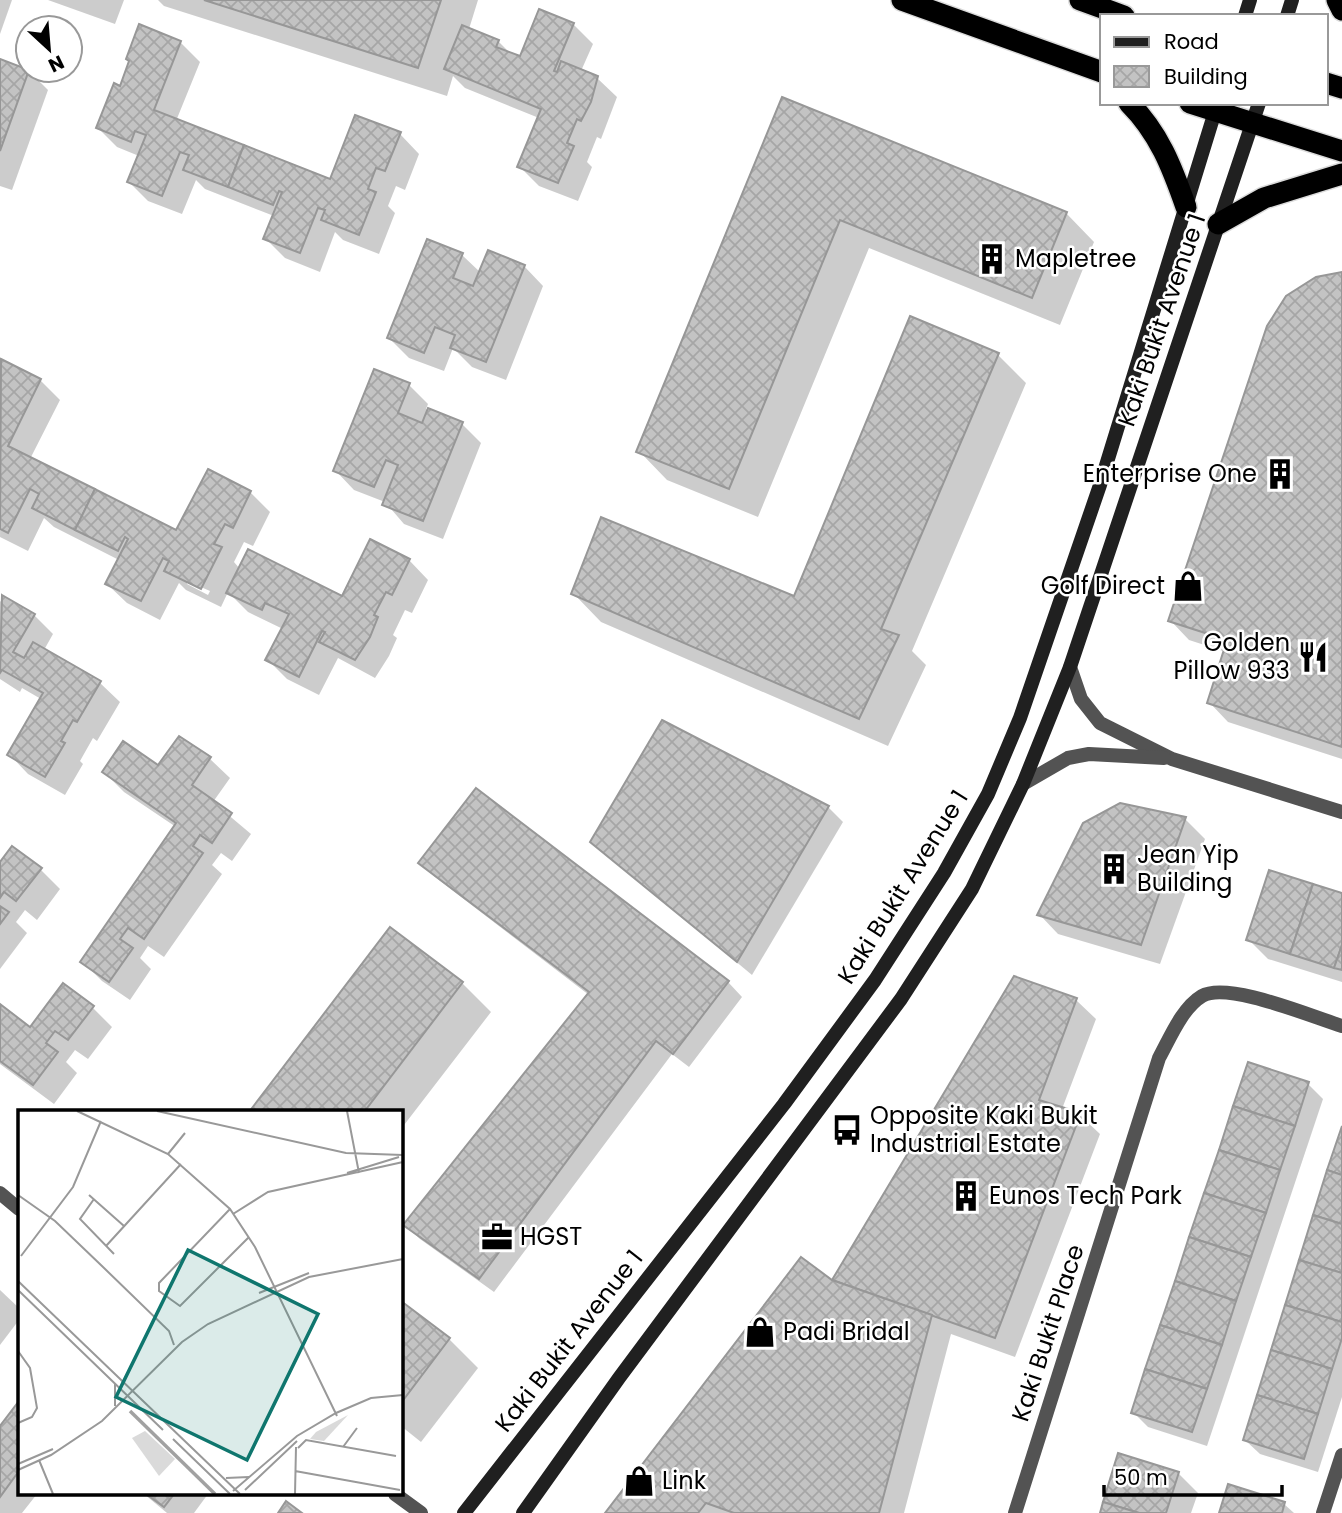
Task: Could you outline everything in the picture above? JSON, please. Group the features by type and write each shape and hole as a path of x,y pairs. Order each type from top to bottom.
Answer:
{"highway":[{"path":"902,0 1099,73"},
{"path":"1337,0 1342,10"},
{"path":"1088,1 1119,14"},
{"path":"1131,105 1149,123 1169,160 1186,207"},
{"path":"1216,108 1256,113 1342,151"},
{"path":"1219,224 1264,198 1342,174"}],"main road":[{"name":"Kaki Bukit Avenue 1","path":"464,1513 784,1104 875,980 944,873 988,794 1020,718 1100,485 1216,108"},
{"name":"Kaki Bukit Avenue 1","path":"523,1513 619,1378 901,999 972,889 1023,785 1070,667 1256,113"}],"street":[{"path":"1070,667 1081,699 1100,723 1172,759 1342,812"},
{"path":"1023,785 1068,758 1111,754 1172,759"},
{"name":"Kaki Bukit Place","path":"1015,1513 1159,1058 1184,1013 1201,996 1229,991 1342,1026"},
{"path":"0,1194 18,1208"},
{"path":"1323,1513 1342,1455"},
{"path":"398,1496 421,1513"}],"building":[{"path":"204,0 441,0 418,68"},
{"path":"539,9 574,23 554,71 557,72 561,61 598,76 591,102 581,121 577,119 567,143 574,146 558,183 517,167 541,109 444,69 462,25 499,40 496,47 520,56"},
{"path":"139,24 181,41 154,110 244,145 228,187 183,170 189,155 180,152 162,196 127,182 146,135 135,131 131,142 96,128 114,83 120,86 129,61 126,59"},
{"path":"0,59 14,64 14,84 24,84 0,151"},
{"name":"Mapletree","path":"782,97 1067,212 1032,298 840,220 729,489 636,452"},
{"path":"355,115 401,132 385,171 376,168 368,189 376,192 359,235 321,220 325,210 318,208 300,253 263,239 282,192 279,191 273,205 228,187 244,145 330,179"},
{"path":"427,239 463,253 453,278 473,286 488,250 525,265 486,362 450,348 455,335 435,327 424,353 387,338"},
{"name":"Enterprise One","path":"1342,272 1342,747 1207,703 1227,640 1168,621 1267,326 1286,296 1316,277"},
{"path":"910,316 999,353 881,629 899,635 859,719 571,594 601,517 794,596"},
{"path":"1,359 41,379 8,446 95,489 75,530 32,508 39,494 30,489 8,533 0,529"},
{"path":"374,369 410,383 398,413 422,423 428,408 463,422 423,521 382,505 398,465 386,460 374,487 333,471"},
{"path":"208,469 251,491 233,528 225,524 214,544 222,547 201,589 164,571 169,561 163,558 141,601 105,584 128,539 125,537 118,551 75,530 95,489 176,530"},
{"path":"370,539 410,559 392,595 386,592 374,615 378,617 370,637 355,660 319,642 325,632 322,631 299,677 265,660 289,614 265,603 262,610 226,593 248,549 342,596"},
{"path":"2,595 35,614 13,652 24,658 33,642 101,681 77,722 73,720 61,741 65,743 45,777 7,755 43,693 2,670 0,673"},
{"path":"662,720 829,806 737,962 590,842"},
{"path":"179,736 211,757 192,785 232,813 212,843 200,835 193,846 203,853 144,939 128,928 120,939 133,948 109,982 80,962 176,823 102,772 123,741 158,765"},
{"path":"476,788 729,981 673,1054 656,1041 479,1279 403,1225 589,992 418,863"},
{"name":"Jean Yip Building","path":"1120,803 1186,817 1141,945 1037,915 1083,823"},
{"path":"12,846 42,868 16,901 4,892 0,898 0,862"},
{"path":"1269,870 1313,884 1290,954 1246,940"},
{"path":"1313,884 1342,893 1342,945 1334,968 1290,954"},
{"path":"0,906 9,912 0,924"},
{"path":"390,927 463,982 366,1110 251,1110"},
{"path":"1342,945 1342,970 1334,968"},
{"name":"Eunos Tech Park","path":"1014,976 1077,998 1039,1100 1081,1113 995,1338 832,1280"},
{"path":"63,983 94,1006 68,1040 55,1031 46,1043 58,1052 33,1085 0,1061 0,1004 30,1027"},
{"path":"1248,1062 1309,1082 1295,1126 1233,1106"},
{"path":"1233,1106 1295,1126 1280,1170 1219,1150"},
{"path":"1342,1126 1342,1175 1327,1170"},
{"path":"1219,1150 1280,1170 1266,1213 1204,1193"},
{"path":"1327,1170 1342,1175 1342,1224 1313,1215"},
{"path":"1204,1193 1266,1213 1251,1257 1189,1237"},
{"path":"1313,1215 1342,1224 1342,1273 1299,1260"},
{"path":"1189,1237 1251,1257 1236,1301 1175,1281"},
{"path":"801,1257 832,1280 932,1315 879,1513 734,1513 706,1503 698,1513 605,1513"},
{"path":"1299,1260 1342,1273 1342,1322 1285,1305"},
{"path":"1175,1281 1236,1301 1222,1345 1160,1325"},
{"path":"402,1302 450,1338 402,1402"},
{"path":"1285,1305 1342,1322 1342,1338 1332,1369 1271,1350"},
{"path":"1160,1325 1222,1345 1207,1389 1145,1369"},
{"path":"1271,1350 1332,1369 1318,1414 1257,1395"},
{"path":"1145,1369 1207,1389 1192,1432 1131,1413"},
{"path":"1257,1395 1318,1414 1304,1459 1243,1440"},
{"path":"18,1402 18,1472 0,1497 0,1426"},
{"path":"1118,1453 1179,1472 1166,1513 1139,1513 1103,1502"},
{"path":"1228,1484 1285,1502 1282,1513 1219,1513"},
{"path":"149,1496 172,1496 164,1507"},
{"path":"286,1501 302,1513 278,1513"},
{"path":"1103,1502 1139,1513 1100,1513"}],"place":[{"name":"Mapletree","path":"992,259"},
{"name":"Enterprise One","path":"1280,474"},
{"name":"Golf Direct","path":"1188,586"},
{"name":"Golden Pillow 933","path":"1313,657"},
{"name":"Jean Yip Building","path":"1114,869"},
{"name":"Opposite Kaki Bukit Industrial Estate","path":"847,1130"},
{"name":"Eunos Tech Park","path":"966,1196"},
{"name":"HGST","path":"497,1237"},
{"name":"Padi Bridal","path":"760,1332"},
{"name":"Link","path":"639,1481"}]}
